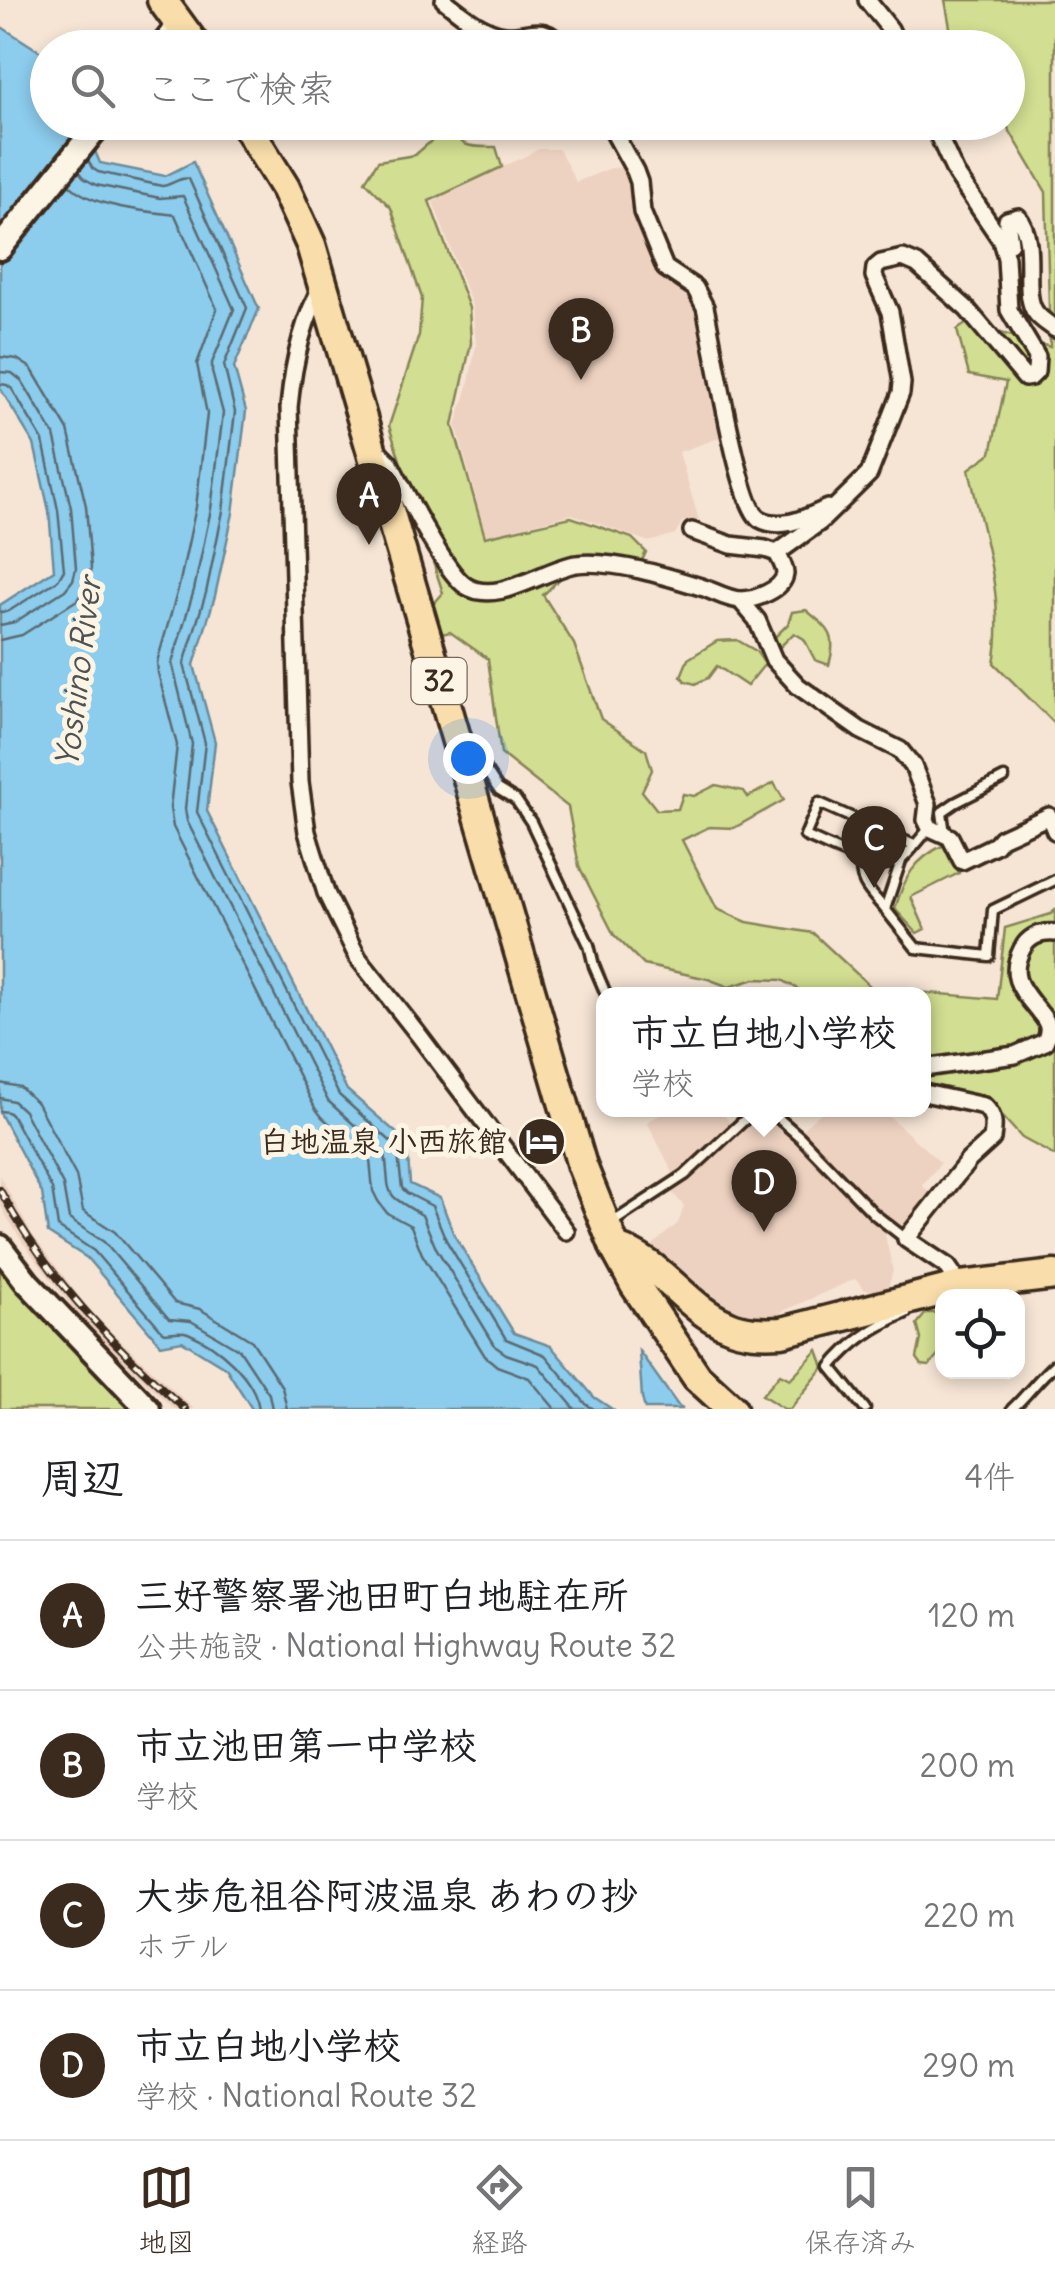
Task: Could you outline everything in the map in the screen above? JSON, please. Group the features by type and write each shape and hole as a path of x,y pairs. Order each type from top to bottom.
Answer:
{"highway":[{"path":"162,0 185,30"},
{"name":"32","path":"255,140 300,216 323,285 574,1144 610,1238 637,1288 697,1377 732,1409"},
{"path":"610,1238 651,1265 701,1310 727,1325 754,1333 782,1332 918,1304 961,1286 1055,1275"},
{"name":"32","path":"670,1336 757,1409"}],"street":[{"path":"444,0 465,18 492,30"},
{"path":"867,0 890,30"},
{"path":"175,30 181,23"},
{"path":"0,248 86,140"},
{"path":"618,140 639,182 642,212 665,268 696,288 705,307 737,468 754,513 762,521 791,523 836,504"},
{"path":"776,553 820,522 869,474 901,393 890,312 874,276 874,268 881,262 903,258 917,264 967,309 1024,378 1036,372 1037,357 1009,310 1006,258 997,232 956,174 940,140"},
{"path":"1006,258 1012,255 1007,220 1018,217 1026,230 1030,303 1035,313 1055,329"},
{"path":"323,285 314,300 296,360 289,407 300,782 307,832 326,893 358,958 566,1231"},
{"path":"370,443 389,462 443,559 464,586 481,592 505,590 572,564 593,563 660,574 740,600 757,620 774,660 798,686 860,730 900,750 912,766 928,804 926,820 950,837 962,861 1049,816 1055,831"},
{"path":"692,531 730,545 776,553 784,575 781,584 740,600"},
{"path":"931,1067 1015,1054 1045,1042 1049,1032 1046,1022 1020,987 1015,965 1025,942 1045,932 1055,934"},
{"path":"931,1095 984,1106 991,1112 994,1124 992,1139 969,1160 906,1239 948,1266 961,1286"},
{"path":"0,1247 27,1282 148,1409"}],"lane":[{"path":"459,748 472,749 498,789 516,800 531,822 589,945 603,987"},
{"path":"885,909 901,861 914,845 938,831 942,812 1004,778"},
{"path":"901,861 886,864 863,860 805,836 819,804 914,845"},
{"path":"863,860 860,875 864,883 916,948 989,956 994,910 1055,880"},
{"path":"610,1238 747,1117"},
{"path":"777,1117 874,1214 906,1239"},
{"path":"864,1409 830,1366 868,1332 918,1304"},
{"path":"1012,1409 1055,1364"}],"shaded area":[{"path":"539,149 559,149 576,182 611,168 626,167 633,178 651,247 695,294 725,436 679,452 701,527 683,521 675,534 649,542 572,514 486,536 456,425 476,345 472,306 433,202"},
{"path":"656,1117 726,1117 736,1130 751,1117 774,1117 883,1226 893,1271 888,1288 879,1293 865,1290 855,1279 781,1312 783,1326 754,1328 706,1305 649,1248 678,1223 684,1206 670,1190 678,1183 647,1122"},
{"path":"816,1117 890,1117 941,1163 922,1185 930,1193 903,1230 890,1223 799,1132"},
{"path":"0,1176 33,1236 81,1299 194,1409 174,1409 72,1307 6,1216 0,1205"}],"green space":[{"path":"945,0 1055,0 1055,724 994,663 995,589 969,469 991,453 1006,382 969,375 957,330 967,323 1050,347 1046,192 1015,140 1025,140 1025,30 950,27"},
{"path":"433,140 460,140 468,145 496,147 502,167 429,201 469,308 471,343 453,425 485,537 571,517 632,538 646,552 641,561 626,569 571,572 543,595 574,644 601,719 646,750 652,770 642,791 657,810 678,809 683,794 694,796 716,785 744,791 748,797 774,783 784,800 734,828 709,827 682,840 717,909 747,922 813,933 871,987 794,987 782,980 755,979 729,987 644,965 614,935 579,866 568,807 501,754 488,659 450,632 437,635 430,608 443,593 389,426 419,335 422,298 391,208 365,181 378,161 415,155"},
{"path":"806,610 830,633 829,665 815,660 804,639 794,633 780,647 774,638 788,624 792,612"},
{"path":"737,640 756,651 765,664 747,686 717,666 708,678 695,684 681,676 688,659 717,641"},
{"path":"944,845 959,873 911,897 925,929 917,933 895,909 912,871"},
{"path":"1055,910 1055,1156 1022,1138 983,1095 931,1097 931,993 997,999 1005,928"},
{"path":"0,1264 137,1409 0,1409"},
{"path":"926,1313 935,1313 935,1359 929,1366 922,1365 917,1358 921,1339 917,1324"},
{"path":"818,1350 824,1367 790,1409 762,1395 780,1374 790,1379"}],"water":[{"name":"Yoshino River","path":"0,26 30,45 30,140 90,140 100,163 165,176 193,162 259,309 234,367 246,411 233,513 215,596 194,665 215,742 207,811 347,1090 407,1142 410,1184 440,1198 454,1235 514,1333 551,1346 594,1397 612,1409 252,1409 226,1368 182,1341 161,1345 87,1258 48,1233 42,1193 0,1113 0,605 54,570 49,511 34,444 0,388"},
{"path":"639,1351 679,1407 683,1409 645,1409"}],"railway":[{"path":"0,1190 38,1252 82,1308 185,1409"}],"place":[{"name":"市立池田第一中学校","path":"581,380"},
{"name":"三好警察署池田町白地駐在所","path":"369,545"},
{"name":"大歩危祖谷阿波温泉 あわの抄","path":"874,888"},
{"name":"白地温泉 小西旅館","path":"542,1141"},
{"name":"市立白地小学校","path":"764,1232"}]}
